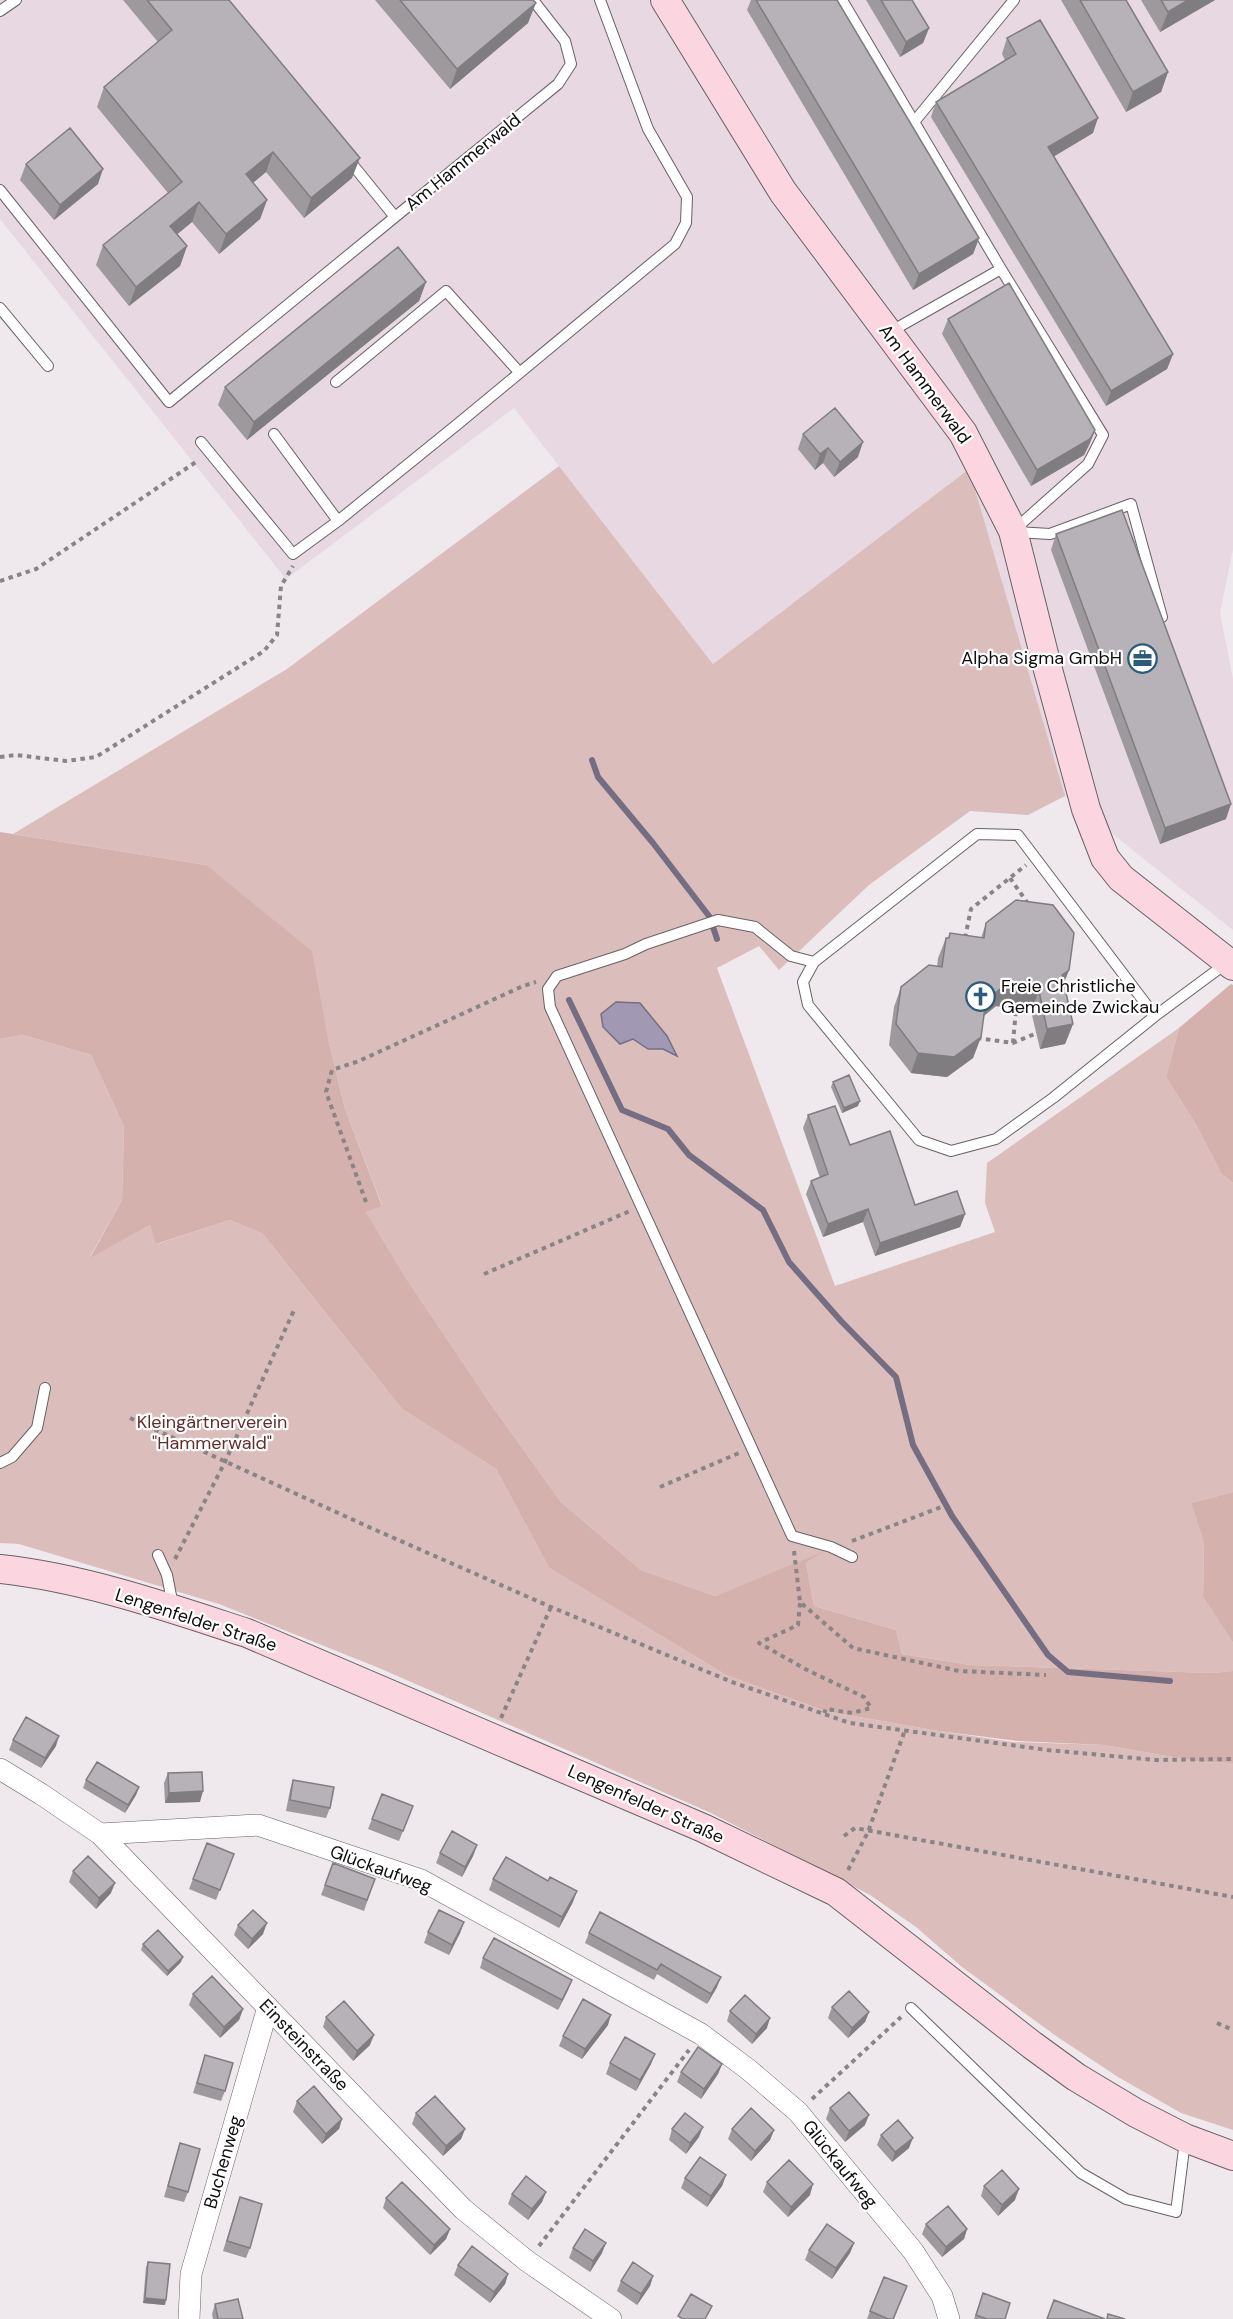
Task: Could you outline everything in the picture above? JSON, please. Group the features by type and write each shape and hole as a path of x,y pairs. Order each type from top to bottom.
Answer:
{"main road":[{"name":"Am Hammerwald","path":"665,0 783,192 963,433 1013,531 1086,808 1105,858 1121,878 1230,964"},
{"name":"Lengenfelder Straße","path":"0,1569 77,1583 248,1633 703,1828 836,1892 1076,2077 1136,2113 1185,2138 1233,2156"}],"street":[{"name":"Einsteinstraße","path":"0,1769 100,1834 463,2209 527,2261 610,2319"},
{"name":"Glückaufweg","path":"100,1834 258,1825 421,1880 701,2034 749,2070 798,2112 913,2251 942,2296 949,2319"},
{"name":"Buchenweg","path":"189,2319 191,2274 268,2007"}],"lane":[{"path":"0,11 16,0"},
{"name":"Am Hammerwald","path":"344,154 395,217 558,84 571,64 566,41 533,0"},
{"path":"201,442 293,554 338,521 675,244 687,223 687,197 648,129 600,0"},
{"path":"842,0 1001,269 1103,435 1088,464 1013,531"},
{"path":"914,122 1014,0"},
{"path":"0,190 170,402 395,217"},
{"path":"888,333 1001,269"},
{"path":"336,382 446,291 519,372"},
{"path":"0,308 48,366"},
{"path":"274,434 338,521"},
{"path":"1013,531 1050,534 1131,504 1162,617"},
{"path":"1155,1016 1018,835 977,834 814,962 802,982 808,1005 919,1140 951,1150 996,1139 1053,1098 1155,1016 1230,964"},
{"path":"814,962 791,956 755,927 718,920 646,944 626,954 557,976 548,989 550,1007 792,1536 831,1547 852,1557"},
{"path":"0,1463 12,1457 37,1428 45,1388"},
{"path":"158,1555 166,1575 174,1610"},
{"path":"911,2008 1081,2174 1126,2199 1176,2212 1185,2138"}],"path":[{"path":"0,581 36,569 210,453"},
{"path":"0,757 16,755 66,761 96,757 264,651 277,635 280,586 293,566 293,554"},
{"path":"964,942 971,909 1036,858"},
{"path":"1010,878 1029,904 1028,914"},
{"path":"366,1202 326,1092 332,1070 358,1061 523,986 557,976"},
{"path":"1013,1043 1016,1009"},
{"path":"976,1038 1013,1043 1036,1033"},
{"path":"484,1274 641,1204"},
{"path":"166,1575 225,1462 295,1308"},
{"path":"130,1418 551,1607 732,1682 850,1723 1047,1750 1156,1760 1233,1759"},
{"path":"660,1486 750,1448"},
{"path":"831,1547 866,1537 913,1516 944,1506"},
{"path":"792,1536 800,1602 798,1625 759,1643 809,1671 864,1697 871,1708 852,1713 826,1709 824,1713"},
{"path":"800,1602 853,1648 958,1671 1046,1675"},
{"path":"491,1737 503,1716 551,1607"},
{"path":"848,1870 868,1832 905,1730"},
{"path":"844,1836 855,1828 1233,1897"},
{"path":"798,2112 911,2008"},
{"path":"1217,2023 1233,2030"},
{"path":"527,2261 701,2034"}],"shaded area":[{"path":"0,0 1233,0 1233,549 1220,613 1233,679 1233,930 1065,796 969,469 713,664 514,408 286,579 0,219"},
{"path":"0,832 206,865 312,951 328,1039 345,1109 382,1206 366,1212 406,1278 492,1406 561,1502 641,1570 715,1596 825,1551 806,1563 814,1606 896,1630 902,1654 970,1665 1212,1673 1233,1671 1233,1763 1201,1762 1104,1745 1018,1741 939,1731 825,1711 726,1675 549,1568 496,1469 402,1409 263,1234 230,1220 156,1244 150,1225 90,1258 122,1200 124,1127 91,1055 23,1035 0,1039"},
{"path":"1231,984 1233,985 1233,1183 1221,1173 1195,1123 1166,1077 1179,1028"},
{"path":"616,1002 640,1003 667,1036 677,1056 663,1049 648,1049 633,1039 620,1044 603,1027 601,1014"},
{"path":"1233,1492 1233,1643 1203,1597 1204,1543 1191,1503"}],"green space":[{"path":"559,466 713,664 969,469 1065,796 1028,815 970,811 869,885 779,970 759,946 717,968 835,1286 995,1232 985,1203 987,1163 1179,1028 1166,1077 1195,1123 1221,1173 1233,1183 1233,1492 1191,1503 1204,1543 1203,1597 1233,1643 1233,1671 1212,1673 970,1665 902,1654 896,1630 814,1606 806,1563 820,1554 715,1596 641,1570 561,1502 492,1406 406,1278 366,1212 382,1205 345,1109 328,1039 206,865 13,834 287,669"},
{"name":"Kleingärtnerverein \"Hammerwald\"","path":"23,1035 91,1055 124,1127 122,1200 90,1257 150,1225 157,1244 230,1220 263,1234 402,1409 496,1469 549,1568 726,1675 825,1711 939,1731 1013,1742 1104,1745 1201,1762 1233,1763 1233,2130 1181,2113 1118,2077 1056,2036 962,1967 916,1927 870,1895 711,1813 379,1668 219,1604 19,1544 0,1543 0,1039"}],"building":[{"path":"147,0 229,0 360,158 311,198 273,152 246,174 267,200 226,234 199,202 170,226 187,246 136,287 103,245 182,182 104,87 172,30"},
{"path":"400,0 533,0 536,3 457,69"},
{"path":"756,0 837,0 979,238 919,274"},
{"path":"881,0 912,0 929,28 906,42"},
{"path":"1080,0 1126,0 1168,72 1133,92"},
{"path":"1161,0 1188,0 1168,12"},
{"path":"1040,20 1098,118 1048,147 1173,354 1111,391 936,102 1016,54 1007,38"},
{"path":"70,128 103,169 60,205 26,164"},
{"path":"398,247 426,282 254,422 225,387"},
{"path":"1009,283 1095,430 1090,439 1037,470 948,319"},
{"path":"835,408 863,442 840,462 828,448 820,454 803,434"},
{"path":"1122,510 1231,804 1165,828 1056,534"},
{"name":"Freie Christliche Gemeinde Zwickau","path":"1016,900 1053,905 1074,933 1069,970 1062,975 1073,1024 1047,1029 1039,991 1004,986 986,1000 981,1037 954,1057 918,1053 896,1024 901,987 929,965 942,967 946,938 949,938 950,933 984,938 986,923"},
{"path":"849,1075 860,1101 844,1108 833,1082"},
{"path":"835,1106 850,1145 890,1131 915,1205 957,1191 965,1214 880,1243 868,1209 828,1224 811,1181 828,1174 808,1115"},
{"path":"26,1717 59,1736 45,1758 13,1740"},
{"path":"97,1762 139,1787 128,1805 86,1780"},
{"path":"202,1772 203,1791 169,1793 168,1773"},
{"path":"293,1780 334,1787 330,1808 290,1800"},
{"path":"382,1794 413,1806 403,1831 372,1819"},
{"path":"452,1831 477,1845 465,1867 440,1853"},
{"path":"207,1843 234,1854 220,1890 193,1879"},
{"path":"88,1856 115,1883 99,1898 73,1871"},
{"path":"506,1857 548,1881 550,1877 577,1891 562,1917 493,1879"},
{"path":"333,1863 375,1879 367,1900 325,1885"},
{"path":"253,1910 267,1923 252,1939 238,1925"},
{"path":"439,1910 464,1922 452,1945 428,1932"},
{"path":"600,1912 721,1977 711,1994 661,1964 657,1970 589,1933"},
{"path":"158,1930 183,1957 168,1971 143,1944"},
{"path":"494,1938 572,1980 562,2000 483,1958"},
{"path":"212,1976 243,2009 224,2027 193,1994"},
{"path":"849,1991 869,2012 852,2028 832,2007"},
{"path":"745,1995 770,2018 756,2034 730,2011"},
{"path":"583,1999 611,2015 585,2049 563,2036"},
{"path":"344,2001 374,2035 357,2051 326,2017"},
{"path":"625,2037 655,2054 640,2080 610,2063"},
{"path":"698,2047 722,2064 704,2089 681,2072"},
{"path":"205,2055 233,2063 225,2091 197,2083"},
{"path":"314,2086 342,2119 326,2134 297,2101"},
{"path":"849,2092 869,2115 849,2131 830,2108"},
{"path":"435,2096 465,2129 446,2146 416,2113"},
{"path":"751,2108 774,2130 755,2151 732,2129"},
{"path":"685,2113 703,2127 690,2143 672,2129"},
{"path":"898,2120 913,2138 895,2152 881,2135"},
{"path":"180,2143 200,2149 188,2192 168,2186"},
{"path":"700,2157 726,2175 711,2196 685,2178"},
{"path":"789,2160 813,2184 791,2207 767,2182"},
{"path":"1002,2170 1019,2189 1002,2205 984,2186"},
{"path":"526,2176 546,2192 532,2209 512,2194"},
{"path":"402,2182 450,2229 434,2245 386,2198"},
{"path":"240,2197 262,2204 250,2248 227,2241"},
{"path":"948,2206 967,2229 946,2247 926,2224"},
{"path":"827,2224 854,2243 836,2268 809,2250"},
{"path":"585,2229 606,2243 593,2261 573,2248"},
{"path":"472,2246 508,2274 494,2292 458,2265"},
{"path":"148,2262 170,2264 166,2300 145,2298"},
{"path":"633,2262 653,2276 641,2294 621,2281"},
{"path":"884,2277 907,2286 893,2319 870,2311"},
{"path":"983,2293 1010,2303 1005,2319 987,2319 976,2315"},
{"path":"691,2294 712,2306 705,2319 683,2319 678,2316"},
{"path":"238,2299 243,2319 218,2319 215,2304"},
{"path":"1054,2300 1105,2319 1047,2319"},
{"path":"1108,2314 1125,2319 1107,2319"}],"waterway":[{"path":"592,760 598,777 709,916"},
{"path":"713,927 717,939"},
{"path":"569,1000 622,1110 668,1129 689,1155 763,1210 789,1262 841,1321 896,1377 913,1445 952,1516 1048,1655 1068,1672 1170,1681"}],"place":[{"name":"Alpha Sigma GmbH","path":"1143,658"},
{"name":"Freie Christliche Gemeinde Zwickau","path":"980,996"}]}
